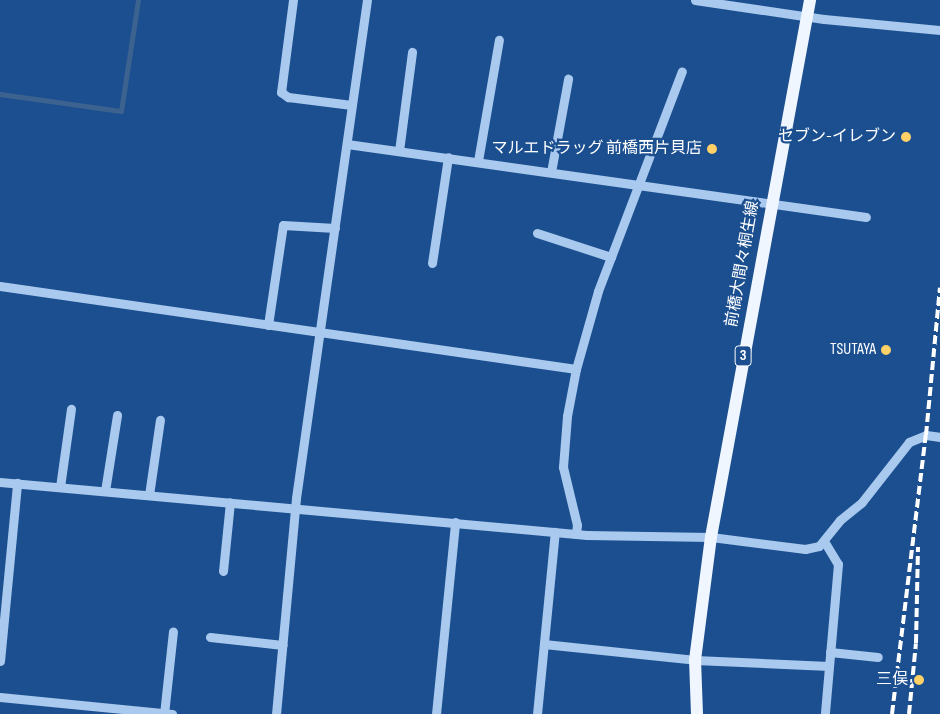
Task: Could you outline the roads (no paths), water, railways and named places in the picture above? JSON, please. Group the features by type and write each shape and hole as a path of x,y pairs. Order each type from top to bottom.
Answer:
{"main road":[{"name":"前橋大間々桐生線","path":"697,714 695,660 711,537 770,204 810,0"}],"street":[{"path":"293,0 281,92 288,97 352,105"},
{"path":"276,714 297,507 367,0"},
{"path":"695,0 940,30"},
{"path":"478,161 499,40"},
{"path":"399,151 412,52"},
{"path":"576,534 577,525 563,467 567,416 576,369 611,257 682,71"},
{"path":"551,172 568,79"},
{"path":"347,144 866,217"},
{"path":"432,262 448,157"},
{"path":"268,324 283,225 335,228"},
{"path":"537,233 611,257"},
{"path":"0,286 576,369"},
{"path":"60,487 71,409"},
{"path":"105,491 117,415"},
{"path":"149,495 160,420"},
{"path":"0,482 297,507 576,534 711,537 806,549 824,541 840,520 862,502 909,442 926,435 940,437"},
{"path":"0,661 17,483"},
{"path":"223,571 230,502"},
{"path":"436,714 455,522"},
{"path":"537,714 556,532"},
{"path":"824,541 838,564 825,714"},
{"path":"164,714 173,631"},
{"path":"210,637 283,645"},
{"path":"544,644 695,660 829,666"},
{"path":"830,652 878,657"},
{"path":"0,697 172,714"}],"waterway":[{"path":"0,94 121,111 138,0"}],"railway":[{"path":"892,714 926,435 940,288"},
{"path":"909,714 916,643 918,547"}],"place":[{"name":"セブン-イレブン","path":"906,137"},
{"name":"マルエドラッグ 前橋西片貝店","path":"712,149"},
{"name":"TSUTAYA","path":"886,350"},
{"name":"三俣","path":"919,680"}]}
